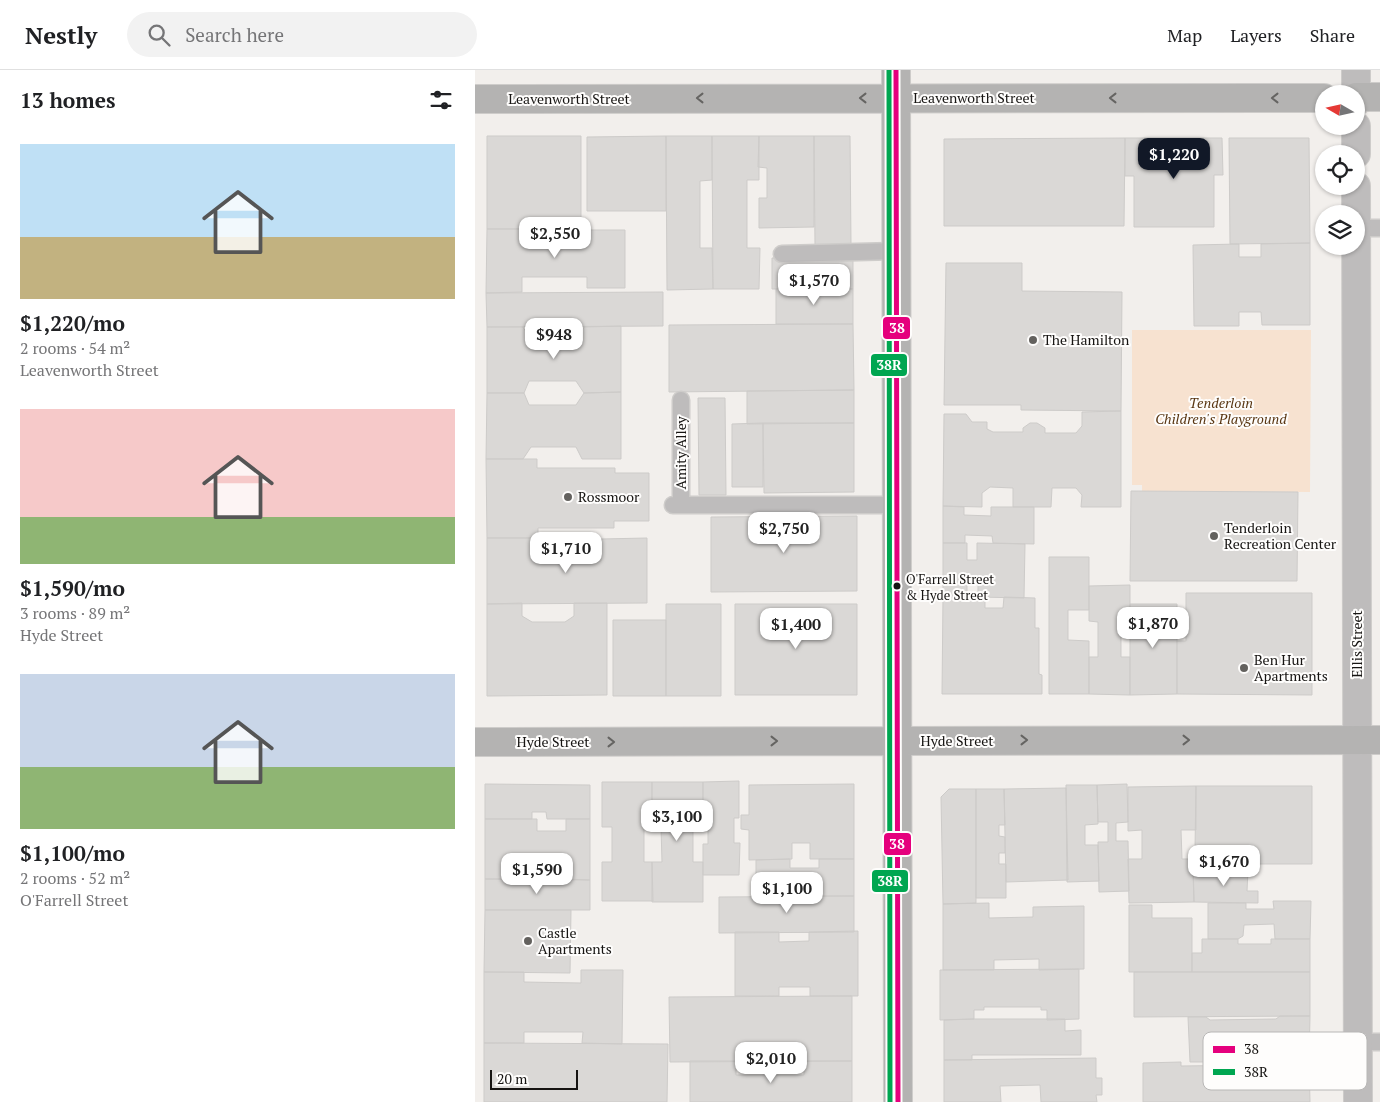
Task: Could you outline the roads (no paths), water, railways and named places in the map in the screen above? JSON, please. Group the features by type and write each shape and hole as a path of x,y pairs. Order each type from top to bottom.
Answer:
{"street":[{"path":"896,70 898,1102"},
{"path":"1356,70 1356,85"},
{"path":"1365,98 1380,97"},
{"name":"Leavenworth Street","path":"475,99 1315,98"},
{"name":"Ellis Street","path":"1357,255 1369,740 1369,1042"},
{"name":"Hyde Street","path":"475,742 1369,740"}],"lane":[{"path":"1365,228 1380,228"},
{"path":"782,254 896,251"},
{"name":"Amity Alley","path":"681,400 677,505 897,505"}],"place":[{"name":"The Hamilton","path":"1033,340"},
{"name":"Rossmoor","path":"568,497"},
{"name":"Tenderloin Recreation Center","path":"1214,536"},
{"name":"O'Farrell Street & Hyde Street","path":"897,586"},
{"name":"Ben Hur Apartments","path":"1244,668"},
{"name":"Castle Apartments","path":"528,941"}],"park label":[{"name":"Tenderloin Children's Playground","path":"1221,412"}]}
